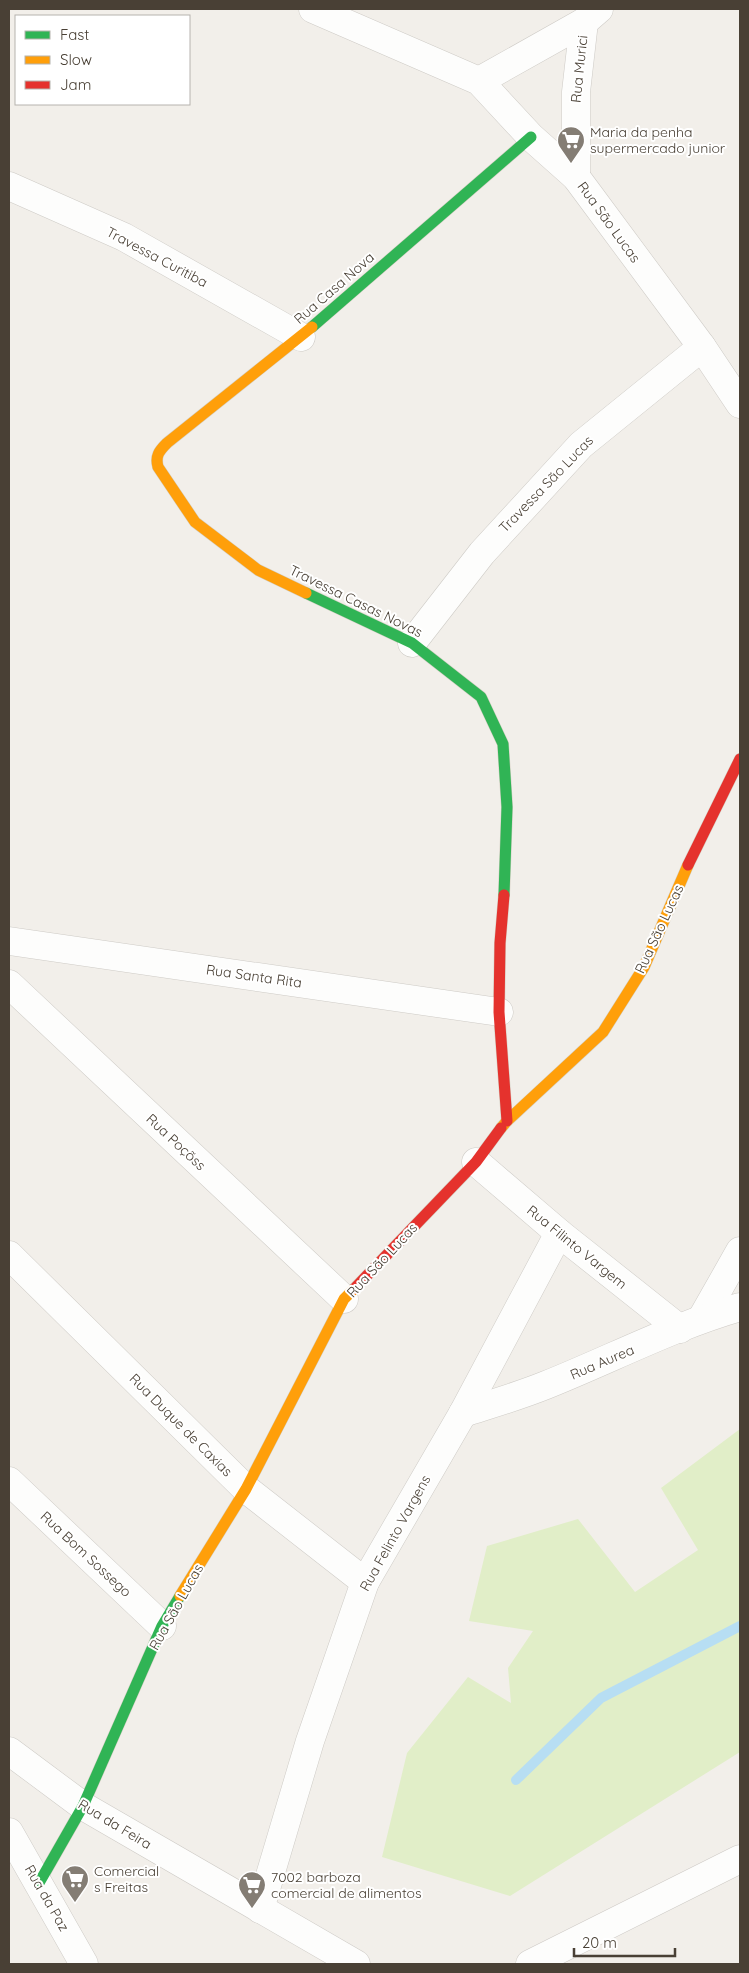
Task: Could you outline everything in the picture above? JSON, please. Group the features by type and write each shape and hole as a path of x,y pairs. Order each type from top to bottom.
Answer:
{"street":[{"name":"Rua São Lucas","path":"313,9 479,82 531,137 576,177 702,347 740,404"},
{"name":"Rua Murici","path":"479,82 592,15"},
{"name":"Rua Murici","path":"576,177 576,92 592,15"},
{"name":"Rua Casa Nova","path":"156,459 160,450 167,443 301,337 531,137"},
{"name":"Travessa Curitiba","path":"9,186 124,237 301,337"},
{"name":"Travessa São Lucas","path":"412,643 482,553 581,445 702,347"},
{"name":"Travessa Casas Novas","path":"156,459 161,472 195,522 258,570 412,643 481,697 503,744 507,807 506,876 500,943 499,1012 506,1121"},
{"name":"Rua São Lucas","path":"39,1883 83,1806 162,1626 246,1488 344,1299 476,1162 506,1121 603,1032 644,967 678,886 740,759"},
{"name":"Rua Santa Rita","path":"9,941 499,1012"},
{"name":"Rua Poçõss","path":"9,984 344,1299"},
{"name":"Rua Filinto Vargem","path":"476,1162 559,1234 691,1324"},
{"name":"Rua Felinto Vargens","path":"260,1909 310,1740 365,1582 463,1413 559,1234"},
{"path":"691,1324 740,1251"},
{"name":"Rua Duque de Caxias","path":"9,1255 246,1488 365,1582"},
{"name":"Rua Aurea","path":"463,1413 544,1386 691,1324 740,1307"},
{"name":"Rua Bom Sossego","path":"9,1481 162,1626"},
{"name":"Rua da Feira","path":"9,1751 83,1806 356,1964"},
{"name":"Rua da Paz","path":"9,1832 84,1964"},
{"path":"530,1964 740,1859"}],"green space":[{"path":"740,1429 740,1752 510,1896 382,1857 407,1753 468,1677 511,1703 508,1668 533,1631 469,1621 487,1546 578,1519 635,1592 698,1550 661,1488"}],"waterway":[{"path":"516,1780 601,1698 740,1626"}],"traffic: fast":[{"path":"312,327 531,137"},
{"path":"306,593 412,643 481,697 503,744 507,807 504,895"},
{"path":"39,1883 83,1806 162,1626 180,1596"}],"traffic: slow":[{"path":"306,593 258,570 195,522 158,467 157,457 167,443 312,327"},
{"path":"501,1128 603,1032 644,967 688,865"},
{"path":"180,1596 246,1489 344,1299 354,1289"}],"traffic: jam":[{"path":"688,865 740,759"},
{"path":"504,895 500,943 499,1012 507,1121"},
{"path":"354,1289 476,1162 501,1128"}],"place":[{"name":"Maria da penha supermercado junior","path":"571,164"},
{"name":"Comercial s Freitas","path":"75,1903"},
{"name":"7002 barboza comercial de alimentos","path":"252,1909"}]}
